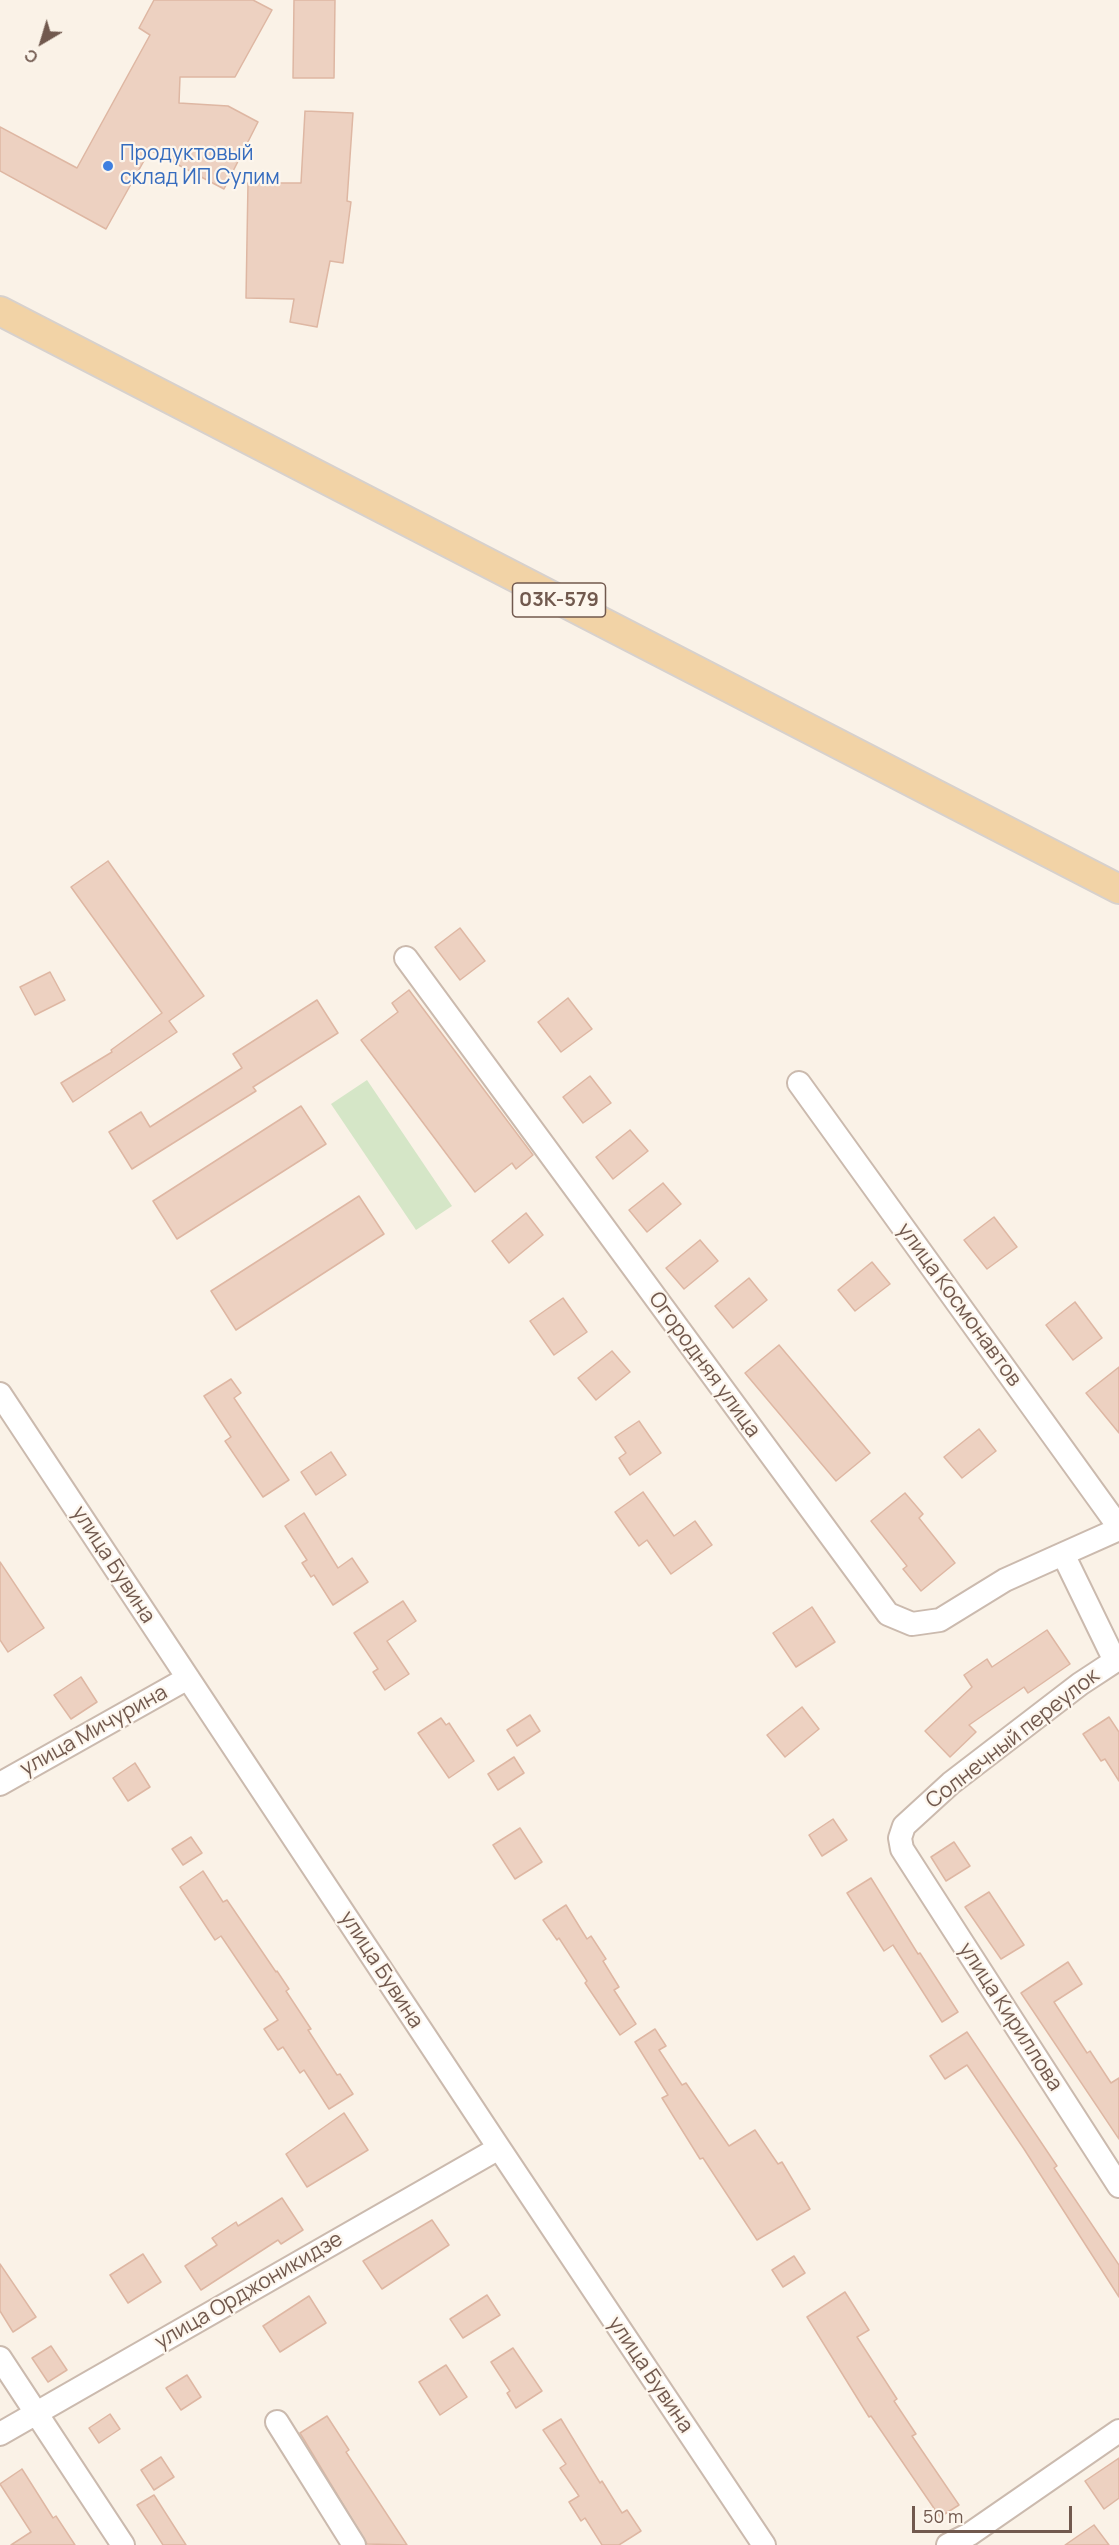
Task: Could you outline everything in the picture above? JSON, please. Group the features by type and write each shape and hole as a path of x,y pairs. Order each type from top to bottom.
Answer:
{"main road":[{"name":"03К-579","path":"0,310 1119,889"}],"street":[{"name":"Огородняя улица","path":"406,958 888,1614 912,1624 940,1620 1005,1580 1063,1554"},
{"name":"улица Космонавтов","path":"799,1083 1119,1528"},
{"name":"улица Бувина","path":"0,1394 764,2545"},
{"path":"1063,1554 1119,1528"},
{"name":"Солнечный переулок","path":"902,1849 900,1838 904,1826 951,1783 1080,1684 1117,1664 1063,1554"},
{"name":"улица Мичурина","path":"0,1784 188,1678"},
{"name":"улица Кириллова","path":"902,1849 1119,2186"},
{"name":"улица Орджоникидзе","path":"0,2434 499,2148"},
{"path":"0,2358 123,2545"},
{"path":"277,2422 354,2545"},
{"path":"948,2545 970,2534 1119,2431"}],"green space":[{"path":"367,1080 452,1206 416,1230 331,1104"}],"building":[{"path":"154,0 253,0 272,10 235,77 180,77 179,103 228,106 258,122 224,189 150,150 106,229 0,171 0,127 77,168 150,35 139,28"},
{"path":"294,0 335,0 334,78 293,78"},
{"path":"305,111 353,113 347,201 351,202 343,263 330,261 317,327 290,322 294,299 246,298 248,183 301,183"},
{"path":"108,861 204,996 169,1021 177,1032 73,1102 61,1083 112,1052 111,1050 162,1013 71,887"},
{"path":"460,928 485,961 460,980 435,947"},
{"path":"50,972 65,1000 35,1015 20,987"},
{"path":"409,990 533,1155 516,1169 512,1163 475,1192 361,1040 398,1012 392,1003"},
{"path":"568,998 592,1029 561,1052 538,1022"},
{"path":"317,1000 338,1033 253,1087 256,1091 132,1169 109,1132 141,1112 150,1127 242,1068 233,1054"},
{"path":"590,1076 611,1103 583,1123 563,1097"},
{"path":"301,1106 326,1144 177,1239 153,1201"},
{"path":"630,1130 648,1151 613,1179 596,1157"},
{"path":"663,1183 681,1204 647,1232 629,1210"},
{"path":"359,1196 384,1234 236,1330 211,1291"},
{"path":"526,1213 543,1235 509,1263 492,1241"},
{"path":"994,1217 1017,1247 987,1269 964,1240"},
{"path":"700,1240 718,1261 684,1289 666,1268"},
{"path":"872,1262 890,1284 855,1311 838,1290"},
{"path":"749,1278 767,1300 733,1328 715,1306"},
{"path":"563,1298 587,1332 554,1355 530,1321"},
{"path":"1075,1302 1102,1338 1073,1360 1046,1325"},
{"path":"779,1345 870,1453 836,1481 745,1373"},
{"path":"612,1351 630,1372 596,1400 578,1378"},
{"path":"1119,1367 1119,1433 1086,1393"},
{"path":"231,1379 241,1393 234,1398 289,1480 263,1497 225,1441 231,1437 204,1396"},
{"path":"639,1421 661,1453 630,1475 619,1458 626,1453 615,1437"},
{"path":"979,1429 996,1451 962,1478 944,1457"},
{"path":"331,1452 346,1475 316,1495 301,1472"},
{"path":"643,1492 674,1536 695,1521 712,1545 671,1574 647,1540 639,1546 615,1512"},
{"path":"905,1493 923,1514 919,1518 955,1563 921,1591 903,1569 907,1566 871,1521"},
{"path":"304,1513 338,1568 352,1558 368,1582 333,1605 314,1575 311,1577 302,1563 307,1560 285,1526"},
{"path":"0,1562 44,1628 8,1652 0,1640"},
{"path":"403,1601 416,1621 387,1641 409,1674 385,1690 373,1672 378,1669 354,1633"},
{"path":"812,1607 835,1642 796,1667 773,1633"},
{"path":"1047,1630 1070,1664 1028,1693 1024,1687 969,1725 976,1732 950,1757 925,1731 972,1687 964,1675 987,1659 992,1667"},
{"path":"81,1677 97,1702 71,1719 54,1695"},
{"path":"802,1707 819,1729 785,1757 767,1735"},
{"path":"530,1715 540,1731 517,1746 507,1730"},
{"path":"1109,1717 1119,1732 1119,1781 1105,1759 1101,1761 1083,1734"},
{"path":"441,1718 446,1725 449,1723 474,1761 449,1778 418,1733"},
{"path":"514,1757 524,1773 498,1790 488,1774"},
{"path":"135,1763 150,1787 128,1801 113,1778"},
{"path":"833,1819 847,1840 822,1856 809,1835"},
{"path":"520,1828 542,1862 515,1879 493,1845"},
{"path":"191,1837 202,1853 183,1865 172,1849"},
{"path":"954,1842 970,1866 946,1881 931,1857"},
{"path":"203,1871 223,1902 227,1900 277,1971 289,1989 286,1991 311,2029 308,2030 337,2075 340,2074 353,2094 329,2109 304,2070 300,2073 283,2047 278,2050 264,2029 278,2020 221,1936 215,1940 180,1887"},
{"path":"871,1878 918,1954 920,1953 958,2012 942,2022 893,1945 884,1951 847,1893"},
{"path":"989,1892 1024,1945 1001,1959 965,1907"},
{"path":"566,1905 587,1939 591,1936 606,1959 603,1961 619,1987 614,1990 636,2024 620,2035 585,1983 587,1981 559,1938 557,1940 543,1920"},
{"path":"1068,1962 1082,1984 1054,2002 1087,2053 1090,2051 1111,2083 1119,2078 1119,2139 1021,1993"},
{"path":"655,2029 666,2046 659,2050 682,2085 686,2083 729,2146 755,2130 778,2164 782,2162 810,2209 757,2240 703,2158 700,2159 662,2098 668,2095 635,2042"},
{"path":"967,2032 1057,2166 1054,2168 1119,2265 1119,2297 967,2065 945,2079 930,2056"},
{"path":"344,2113 368,2150 307,2187 286,2154"},
{"path":"282,2198 303,2230 281,2244 278,2240 201,2290 185,2266 217,2245 212,2238 236,2222 238,2226"},
{"path":"432,2220 449,2245 382,2289 363,2261"},
{"path":"143,2254 161,2282 128,2303 110,2275"},
{"path":"794,2256 805,2273 783,2287 772,2270"},
{"path":"0,2264 36,2317 13,2332 0,2311"},
{"path":"845,2292 869,2330 857,2337 897,2399 894,2401 916,2434 912,2436 959,2505 940,2517 871,2416 869,2417 807,2317"},
{"path":"487,2295 500,2315 463,2338 450,2319"},
{"path":"309,2296 326,2323 280,2352 263,2326"},
{"path":"51,2346 67,2370 48,2382 32,2358"},
{"path":"513,2348 542,2391 516,2408 507,2393 510,2391 491,2362"},
{"path":"446,2365 467,2397 440,2415 419,2382"},
{"path":"187,2375 201,2397 181,2410 166,2388"},
{"path":"110,2414 120,2429 99,2443 89,2428"},
{"path":"327,2416 349,2450 346,2452 407,2545 367,2544 300,2433"},
{"path":"561,2419 600,2483 602,2481 622,2513 627,2510 641,2531 619,2545 602,2545 585,2518 581,2521 569,2502 579,2496 560,2468 566,2464 543,2430"},
{"path":"161,2457 174,2477 154,2490 141,2470"},
{"path":"1119,2458 1119,2498 1104,2509 1085,2481"},
{"path":"22,2469 53,2518 56,2516 75,2545 11,2545 31,2532 0,2484"},
{"path":"154,2495 186,2545 163,2545 137,2505"},
{"path":"1094,2525 1109,2545 1065,2545"}],"place":[{"name":"Продуктовый склад ИП Сулим","path":"108,166"}]}
